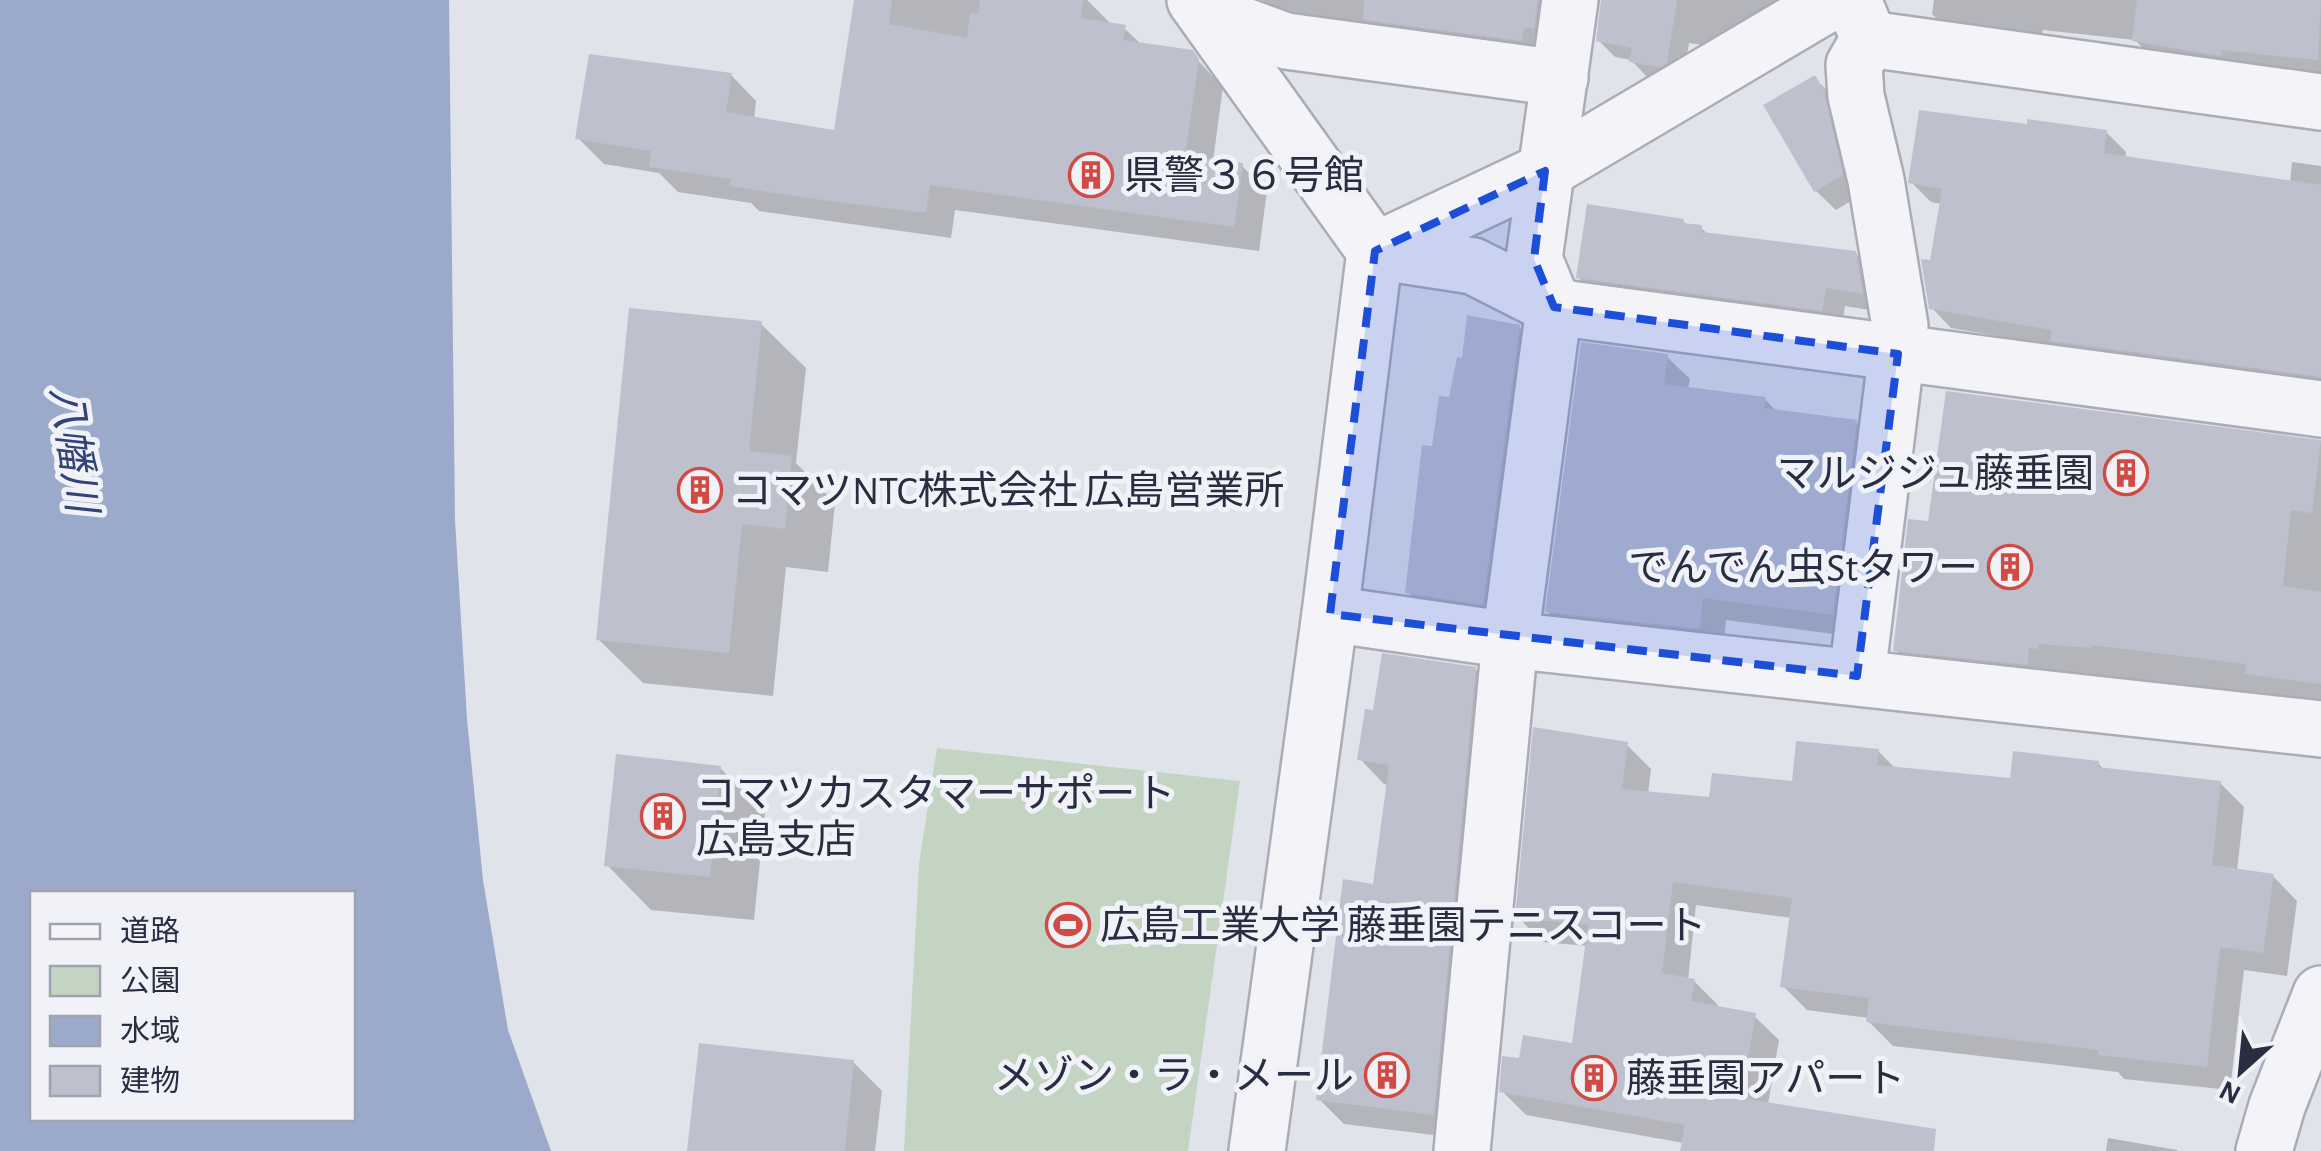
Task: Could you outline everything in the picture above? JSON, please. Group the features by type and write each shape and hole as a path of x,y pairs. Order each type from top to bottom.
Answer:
{"street":[{"path":"1462,1151 1510,640 1554,307 1534,259 1570,0"},
{"path":"1201,6 1286,41 1560,78"},
{"path":"1201,6 1375,251 1257,1151"},
{"path":"1375,251 1545,170 1852,13 2321,102"},
{"path":"1852,13 1856,96 1876,180 1900,326 1857,676"},
{"path":"1375,251 1473,266 1554,307 2321,409"},
{"path":"1330,614 1510,640 2321,729"},
{"path":"2264,1151 2277,1106 2321,994"}],"highlighted area":[{"path":"1545,171 1534,259 1554,307 1898,354 1857,676 1330,614 1375,251"}],"green space":[{"name":"広島工業大学 藤垂園テニスコート","path":"937,748 1240,781 1188,1151 904,1151 919,864"}],"water":[{"name":"八幡川","path":"0,0 449,0 455,520 467,719 483,880 508,1030 551,1151 0,1151"}],"building":[{"path":"854,0 892,0 889,24 967,38 970,13 978,14 980,0 1083,0 1081,18 1126,25 1123,40 1193,50 1199,59 1185,155 1243,163 1234,227 930,185 926,213 815,199 730,186 731,179 649,167 651,151 575,139 589,54 732,73 726,112 834,130"},
{"path":"1364,0 1538,0 1534,29 1524,27 1522,41 1363,20"},
{"path":"1601,0 1677,0 1667,63 1660,67 1629,62 1632,48 1596,41"},
{"path":"2137,0 2321,0 2318,60 2221,50 2221,56 2132,41"},
{"path":"1815,75 1824,90 1843,175 1814,192 1763,105"},
{"path":"1919,110 2107,130 2104,153 2321,185 2321,377 2050,341 2052,330 1929,309 1921,259 1930,260 1942,189 1908,183"},
{"path":"1587,204 1684,219 1683,223 1702,225 1702,232 1856,251 1863,294 1826,288 1822,311 1576,278"},
{"name":"コマツNTC株式会社 広島営業所","path":"629,308 762,321 749,451 792,456 785,529 742,524 729,653 596,640"},
{"path":"1467,315 1520,325 1483,605 1405,593 1422,445 1432,446 1439,396 1449,397 1457,357 1462,358"},
{"path":"1581,342 1668,354 1664,384 1766,397 1764,408 1857,420 1833,615 1703,598 1700,629 1545,612"},
{"path":"1946,391 2321,440 2312,513 2291,510 2283,586 2321,592 2321,684 2245,674 2246,664 2092,645 2039,644 2038,649 2029,648 2028,665 1893,651 1908,519 1928,521"},
{"path":"1382,653 1476,667 1434,1115 1316,1100 1343,879 1373,884 1389,765 1357,760 1365,709 1373,710"},
{"path":"1533,727 1628,742 1622,789 1709,797 1712,773 1792,781 1796,741 1879,749 1877,765 2010,778 2013,751 2099,761 2098,767 2221,781 2212,865 2274,874 2263,953 2220,947 2207,1067 2098,1055 2098,1050 1866,1022 1869,998 1780,987 1792,898 1673,882 1662,973 1695,979 1691,1001 1756,1013 1741,1098 1936,1129 1934,1151 1680,1151 1685,1125 1499,1092 1502,1056 1519,1058 1523,1035 1572,1043 1588,925 1515,918"},
{"name":"コマツカスタマーサポート 広島支店","path":"616,754 721,766 710,877 604,866"},
{"path":"699,1043 854,1060 845,1151 687,1151"}],"place":[{"name":"県警３６号館","path":"1091,175"},
{"name":"マルジジュ藤垂園","path":"2126,473"},
{"name":"コマツNTC株式会社 広島営業所","path":"700,490"},
{"name":"でんでん虫Stタワー","path":"2010,567"},
{"name":"コマツカスタマーサポート 広島支店","path":"663,816"},
{"name":"広島工業大学 藤垂園テニスコート","path":"1068,925"},
{"name":"メゾン・ラ・メール","path":"1387,1075"},
{"name":"藤垂園アパート","path":"1594,1078"}]}
